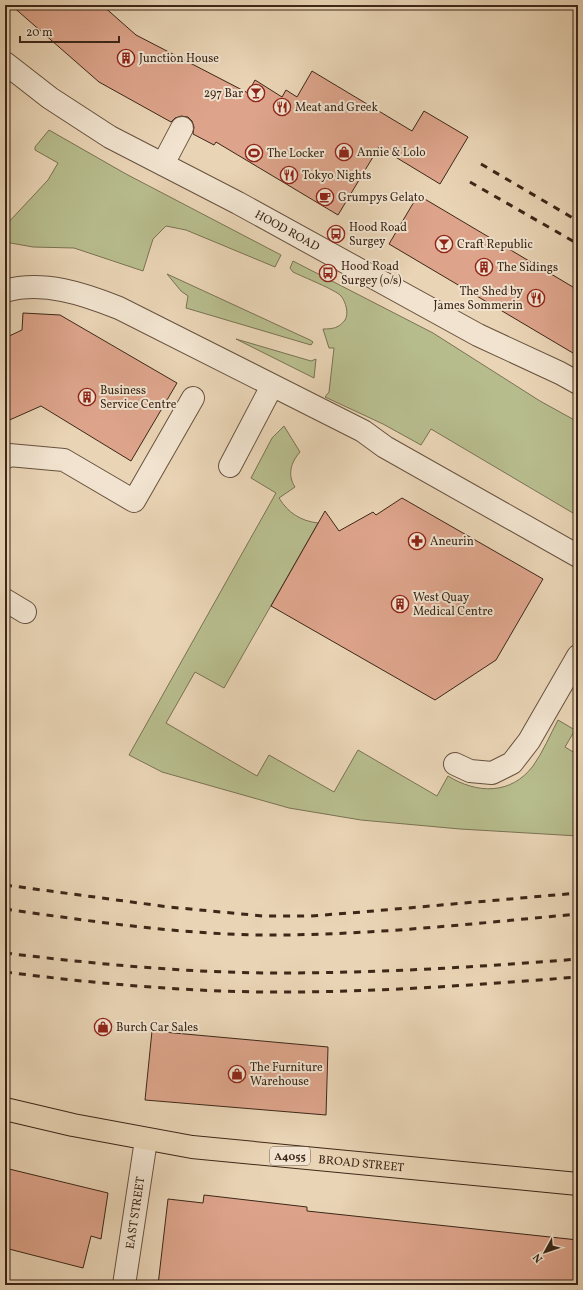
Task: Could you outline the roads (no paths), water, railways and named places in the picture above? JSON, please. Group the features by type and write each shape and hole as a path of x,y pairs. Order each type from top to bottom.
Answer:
{"main road":[{"name":"BROAD STREET","path":"5,1109 146,1140 192,1147 578,1184"}],"street":[{"name":"HOOD ROAD","path":"5,63 50,98 110,137 238,203 478,335 560,373 578,383"},
{"path":"163,164 182,128"},
{"path":"5,291 46,287 92,297 139,318 363,431 385,447 578,556"},
{"path":"230,466 272,386"},
{"path":"5,458 9,456 64,460 134,501 193,398"},
{"path":"5,600 25,612"},
{"path":"455,764 470,771 492,773 512,763 528,741 578,656"},
{"name":"EAST STREET","path":"124,1285 146,1140"}],"railway":[{"path":"481,164 578,221"},
{"path":"470,182 578,244"},
{"path":"5,885 169,907 263,916 311,916 578,893"},
{"path":"5,909 74,919 178,931 247,935 356,933 578,914"},
{"path":"5,953 142,967 245,973 354,972 429,969 578,959"},
{"path":"5,972 134,986 264,992 382,990 578,977"}],"place":[{"name":"Junction House","path":"126,58"},
{"name":"297 Bar","path":"256,93"},
{"name":"Meat and Greek","path":"282,107"},
{"name":"Annie & Lolo","path":"344,152"},
{"name":"The Locker","path":"254,153"},
{"name":"Tokyo Nights","path":"289,175"},
{"name":"Grumpys Gelato","path":"325,197"},
{"name":"Hood Road Surgey","path":"336,234"},
{"name":"Craft Republic","path":"444,244"},
{"name":"The Sidings","path":"484,267"},
{"name":"Hood Road Surgey (o/s)","path":"328,273"},
{"name":"The Shed by James Sommerin","path":"536,298"},
{"name":"Business Service Centre","path":"87,397"},
{"name":"Aneurin","path":"417,541"},
{"name":"West Quay Medical Centre","path":"400,604"},
{"name":"Burch Car Sales","path":"103,1027"},
{"name":"The Furniture Warehouse","path":"237,1074"}]}
